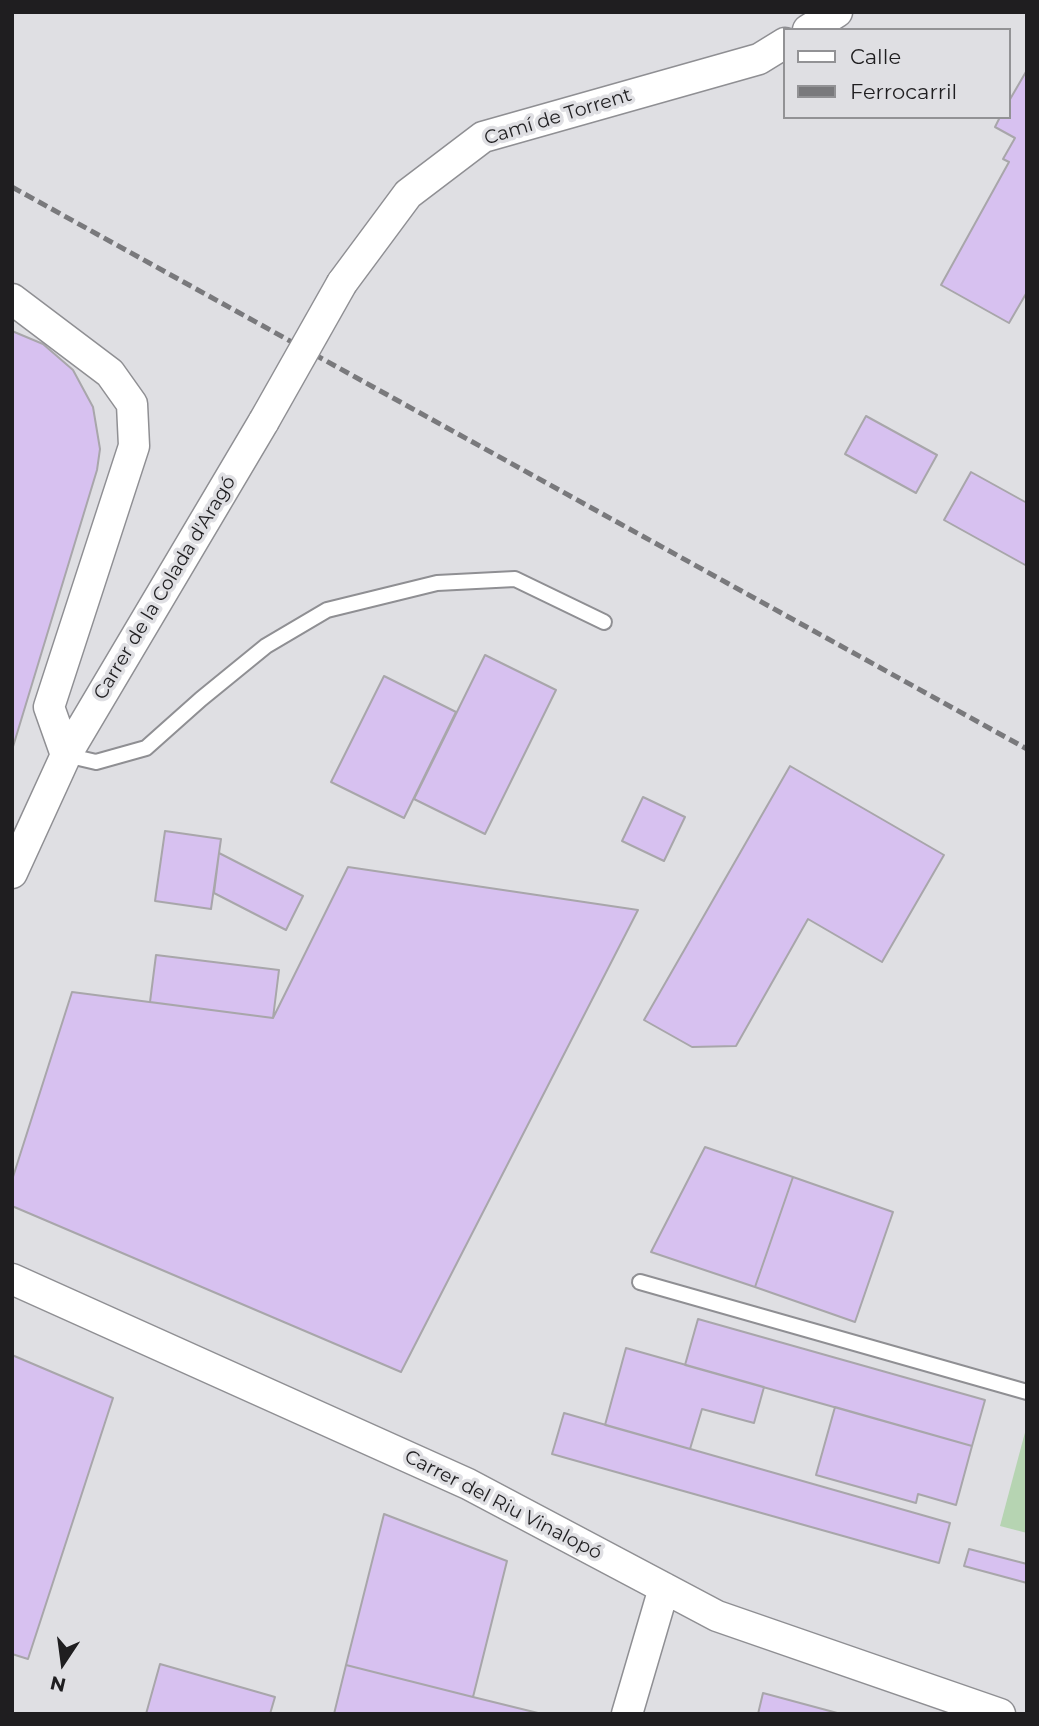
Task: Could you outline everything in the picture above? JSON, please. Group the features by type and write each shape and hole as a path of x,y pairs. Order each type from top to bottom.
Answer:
{"street":[{"path":"811,28 837,12"},
{"name":"Camí de Torrent","path":"264,421 342,283 408,194 483,137 759,59 783,44"},
{"path":"12,299 110,373 132,404 134,446 49,707 66,755"},
{"name":"Carrer de la Colada d'Aragó","path":"12,873 66,755 264,421"},
{"name":"Carrer del Riu Vinalopó","path":"12,1279 467,1484 717,1616 1000,1714"},
{"path":"626,1714 664,1588"}],"lane":[{"path":"66,755 96,762 146,748 266,646 327,610 437,583 515,579 604,622"},
{"path":"640,1282 1027,1392"}],"green space":[{"path":"1027,1425 1027,1533 1000,1526"}],"building":[{"path":"1027,70 1027,292 1009,323 941,285 1009,162 1003,159 1015,138 995,127 999,119 1011,119 1011,98"},
{"path":"12,331 43,344 73,370 93,407 100,449 97,470 12,750"},
{"path":"866,416 937,455 916,493 845,454"},
{"path":"971,472 1027,503 1027,566 944,520"},
{"path":"485,655 556,690 485,834 414,799"},
{"path":"384,676 456,712 404,818 331,782"},
{"path":"790,766 944,855 882,962 808,919 736,1046 692,1047 644,1020"},
{"path":"643,797 685,817 664,861 622,841"},
{"path":"165,831 221,839 211,909 155,901"},
{"path":"219,853 303,896 286,930 214,893"},
{"path":"348,867 638,910 401,1372 12,1206 12,1180 72,992 273,1018"},
{"path":"156,955 279,970 273,1018 150,1002"},
{"path":"705,1147 793,1177 755,1287 651,1252"},
{"path":"793,1177 893,1212 855,1322 755,1287"},
{"path":"698,1319 985,1400 972,1446 685,1365"},
{"path":"626,1348 764,1387 754,1423 702,1409 690,1449 605,1425"},
{"path":"12,1355 113,1398 28,1659 12,1654"},
{"path":"835,1407 972,1446 956,1505 918,1494 916,1503 816,1475"},
{"path":"564,1413 950,1523 939,1563 552,1454"},
{"path":"384,1514 507,1561 473,1697 346,1665"},
{"path":"969,1549 1027,1564 1027,1583 964,1566"},
{"path":"160,1664 275,1697 270,1714 146,1714"},
{"path":"346,1665 473,1697 542,1714 334,1714"},
{"path":"763,1693 841,1714 758,1714"}],"railway":[{"path":"12,187 1027,749"}]}
